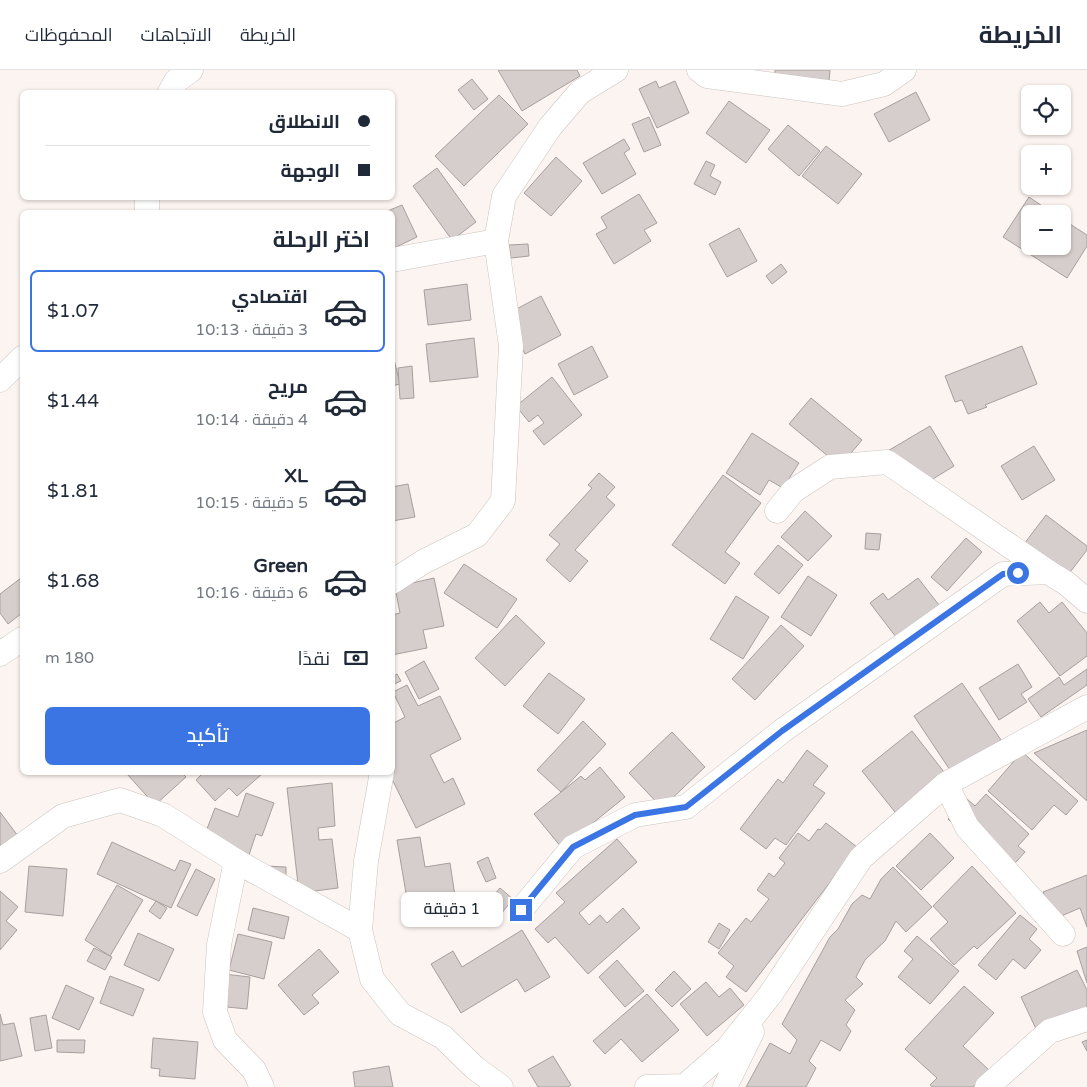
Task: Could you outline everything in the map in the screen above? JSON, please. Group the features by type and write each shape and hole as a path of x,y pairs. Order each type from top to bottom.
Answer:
{"street":[{"path":"171,90 176,80 191,70"},
{"path":"395,580 423,562 477,535 503,501 511,346 496,241 504,196 550,127 580,92 616,70"},
{"path":"699,70 707,76 842,94 884,84 904,70"},
{"path":"395,259 496,241"},
{"path":"0,380 20,360"},
{"path":"777,511 793,491 830,467 887,462 1066,583 1087,601"},
{"path":"521,910 573,847 635,815 686,807 782,731 1003,574 1048,572"},
{"path":"0,654 20,640"},
{"path":"647,1087 685,1086 727,1049 770,995 861,858 946,784 1087,707"},
{"path":"381,775 366,862 360,930 372,979 400,1014 443,1037 475,1068 502,1087"},
{"path":"946,784 967,827 1063,934"},
{"path":"0,861 63,816 120,800 163,815 236,861 360,930"},
{"path":"236,861 219,945 215,1012 225,1040 254,1070 262,1087"},
{"path":"725,1087 770,995"},
{"path":"988,1087 1050,1031 1087,1019"}],"building":[{"path":"498,70 577,70 580,76 522,111"},
{"path":"775,70 830,70 829,82 775,78"},
{"path":"472,79 488,99 474,110 458,90"},
{"path":"656,81 659,88 675,81 689,113 657,128 639,89"},
{"path":"916,92 930,120 889,142 874,114"},
{"path":"499,95 528,124 464,186 435,156"},
{"path":"729,101 770,130 746,163 706,133"},
{"path":"649,117 661,145 644,152 632,124"},
{"path":"788,125 820,151 799,176 768,149"},
{"path":"624,139 630,149 624,153 636,174 602,194 583,163"},
{"path":"826,146 862,174 838,204 802,176"},
{"path":"556,157 582,181 551,216 524,193"},
{"path":"706,161 715,165 710,176 721,182 715,195 694,184"},
{"path":"437,168 476,222 452,240 413,186"},
{"path":"639,194 657,223 644,230 651,241 614,264 596,234 607,228 601,217"},
{"path":"1029,197 1041,205 1024,205"},
{"path":"402,205 417,237 395,248 395,210 390,210"},
{"path":"1021,209 1021,249 1003,237"},
{"path":"1071,225 1087,235 1087,246 1067,278 1031,255 1071,255"},
{"path":"739,228 757,261 727,277 709,244"},
{"path":"528,244 529,256 511,258 509,245"},
{"path":"781,264 787,272 772,284 766,276"},
{"path":"467,284 471,320 428,325 424,290"},
{"path":"541,296 561,335 525,354 505,315"},
{"path":"474,338 478,377 430,382 426,344"},
{"path":"592,346 608,377 574,395 558,364"},
{"path":"1022,346 1037,384 968,414 962,400 955,402 945,376"},
{"path":"395,363 400,384 395,385"},
{"path":"412,366 414,398 400,399 398,368"},
{"path":"552,377 582,415 544,445 533,431 544,423 538,415 529,422 516,406"},
{"path":"811,398 862,440 840,466 789,424"},
{"path":"930,426 954,466 918,488 886,452"},
{"path":"752,433 799,463 783,488 769,480 760,495 726,473"},
{"path":"1034,446 1055,480 1022,500 1001,466"},
{"path":"599,473 615,487 606,497 615,505 575,550 588,561 570,582 546,560 560,544 549,535 592,488 588,485"},
{"path":"723,475 761,503 725,552 740,563 725,584 672,545"},
{"path":"408,484 415,517 395,520 395,486"},
{"path":"805,511 832,536 808,561 781,537"},
{"path":"1046,515 1087,546 1087,550 1061,584 1018,552"},
{"path":"866,533 881,534 879,550 865,549"},
{"path":"966,538 982,552 947,591 931,577"},
{"path":"778,545 803,565 779,594 754,574"},
{"path":"464,564 517,599 497,628 444,593"},
{"path":"808,576 837,595 811,636 781,617"},
{"path":"434,578 444,626 423,630 427,648 395,654 395,614 400,613 395,587"},
{"path":"918,578 939,605 896,637 870,603 883,593 888,600"},
{"path":"20,579 20,615 8,624 0,613 0,594"},
{"path":"736,596 769,617 743,659 710,639"},
{"path":"1040,602 1049,613 1062,602 1087,633 1087,656 1060,676 1017,621"},
{"path":"516,615 545,643 505,686 475,658"},
{"path":"781,625 804,646 755,700 732,679"},
{"path":"424,661 439,689 419,699 405,672"},
{"path":"1018,664 1032,687 1021,694 1027,702 999,720 979,688"},
{"path":"1087,669 1087,685 1041,717 1028,699 1059,677 1064,685"},
{"path":"549,673 585,699 558,734 523,706"},
{"path":"397,674 401,681 395,684 395,675"},
{"path":"962,683 1001,740 952,773 914,716"},
{"path":"407,685 418,706 440,696 461,739 430,755 444,783 453,778 465,804 416,828 392,779 392,775 395,775 395,722 405,717 395,696 395,691"},
{"path":"583,721 606,744 561,792 537,770"},
{"path":"1087,730 1087,801 1034,753"},
{"path":"912,731 944,772 895,812 862,771"},
{"path":"672,732 705,767 662,808 629,773"},
{"path":"807,750 828,766 813,785 825,793 786,845 775,838 766,849 740,829 778,779 783,783"},
{"path":"1022,752 1078,801 1066,815 1054,805 1032,830 988,791"},
{"path":"600,767 625,797 562,848 534,814 581,776 585,780"},
{"path":"128,775 184,775 186,777 155,805"},
{"path":"201,775 261,775 237,796 229,788 215,801 196,780"},
{"path":"332,783 335,826 318,828 319,840 332,839 338,888 299,893 287,788"},
{"path":"246,793 274,803 262,836 256,834 248,858 202,842 215,808 238,817"},
{"path":"986,794 1029,834 1018,846 1025,852 1005,874 948,819 967,799 975,806"},
{"path":"0,812 18,836 0,850"},
{"path":"826,823 857,847 746,992 726,977 734,966 718,953 746,918 751,922 769,899 757,890 769,873 774,877 785,863 779,858 798,833 809,841 818,829 820,830"},
{"path":"930,833 954,858 921,890 896,866"},
{"path":"420,837 425,867 450,863 458,916 438,920 436,906 409,911 397,840"},
{"path":"617,839 637,862 579,913 589,925 600,915 607,923 623,908 640,928 588,974 555,937 548,943 535,929 565,902 556,893"},
{"path":"112,842 175,871 180,860 191,864 171,908 97,874"},
{"path":"488,857 496,878 486,882 477,862"},
{"path":"29,866 67,869 63,916 25,912"},
{"path":"266,866 286,867 286,882"},
{"path":"972,866 1016,913 977,949 974,946 954,965 930,939 948,922 933,906"},
{"path":"893,867 932,907 906,932 896,921 885,941 865,960 856,977 863,984 845,1000 855,1010 846,1025 851,1031 840,1051 821,1040 809,1061 816,1068 806,1087 746,1087 770,1043 790,1054 797,1040 782,1024 830,937 838,929 852,904 862,895 870,899 881,879"},
{"path":"196,869 215,879 197,916 177,906"},
{"path":"1087,875 1087,927 1080,908 1054,919 1043,892"},
{"path":"117,885 143,900 110,956 85,940"},
{"path":"500,888 513,899 492,925 478,913"},
{"path":"0,891 18,907 6,921 17,930 0,950"},
{"path":"156,901 167,908 160,919 149,911"},
{"path":"253,908 289,917 284,939 248,930"},
{"path":"1020,915 1037,929 1029,939 1041,950 1025,969 1013,959 996,980 978,965"},
{"path":"719,923 730,930 719,949 708,942"},
{"path":"522,930 550,977 525,992 517,979 461,1013 431,964 453,951 462,967"},
{"path":"138,933 174,949 159,981 124,965"},
{"path":"238,934 272,942 264,979 229,970"},
{"path":"917,936 959,971 930,1004 898,977 913,959 904,951"},
{"path":"1087,947 1087,983 1077,951"},
{"path":"94,948 112,957 105,970 87,961"},
{"path":"319,949 339,972 312,995 319,1003 304,1015 278,985"},
{"path":"617,960 644,991 625,1007 599,977"},
{"path":"1077,970 1087,990 1087,1008 1037,1031 1021,997"},
{"path":"674,971 691,989 672,1007 655,990"},
{"path":"215,973 250,977 247,1009 227,1007"},
{"path":"110,976 144,989 133,1016 100,1003"},
{"path":"706,982 719,997 730,988 744,1005 707,1036 680,1004"},
{"path":"66,985 94,998 79,1030 52,1018"},
{"path":"964,986 994,1013 963,1046 989,1070 973,1087 932,1087 930,1085 937,1078 905,1049"},
{"path":"647,994 679,1030 642,1062 621,1039 605,1054 593,1041"},
{"path":"0,1014 3,1025 14,1023 22,1056 0,1061"},
{"path":"46,1015 52,1048 35,1051 30,1018"},
{"path":"153,1038 198,1042 195,1079 159,1076 160,1069 151,1068"},
{"path":"57,1040 85,1040 84,1053 57,1052"},
{"path":"1087,1040 1087,1051 1082,1042"},
{"path":"553,1056 571,1085 568,1087 538,1087 528,1070"},
{"path":"389,1066 393,1087 355,1087 353,1072"}],"route":[{"path":"521,910 573,847 635,815 686,807 782,731 886,656 1003,574 1018,573"}]}
